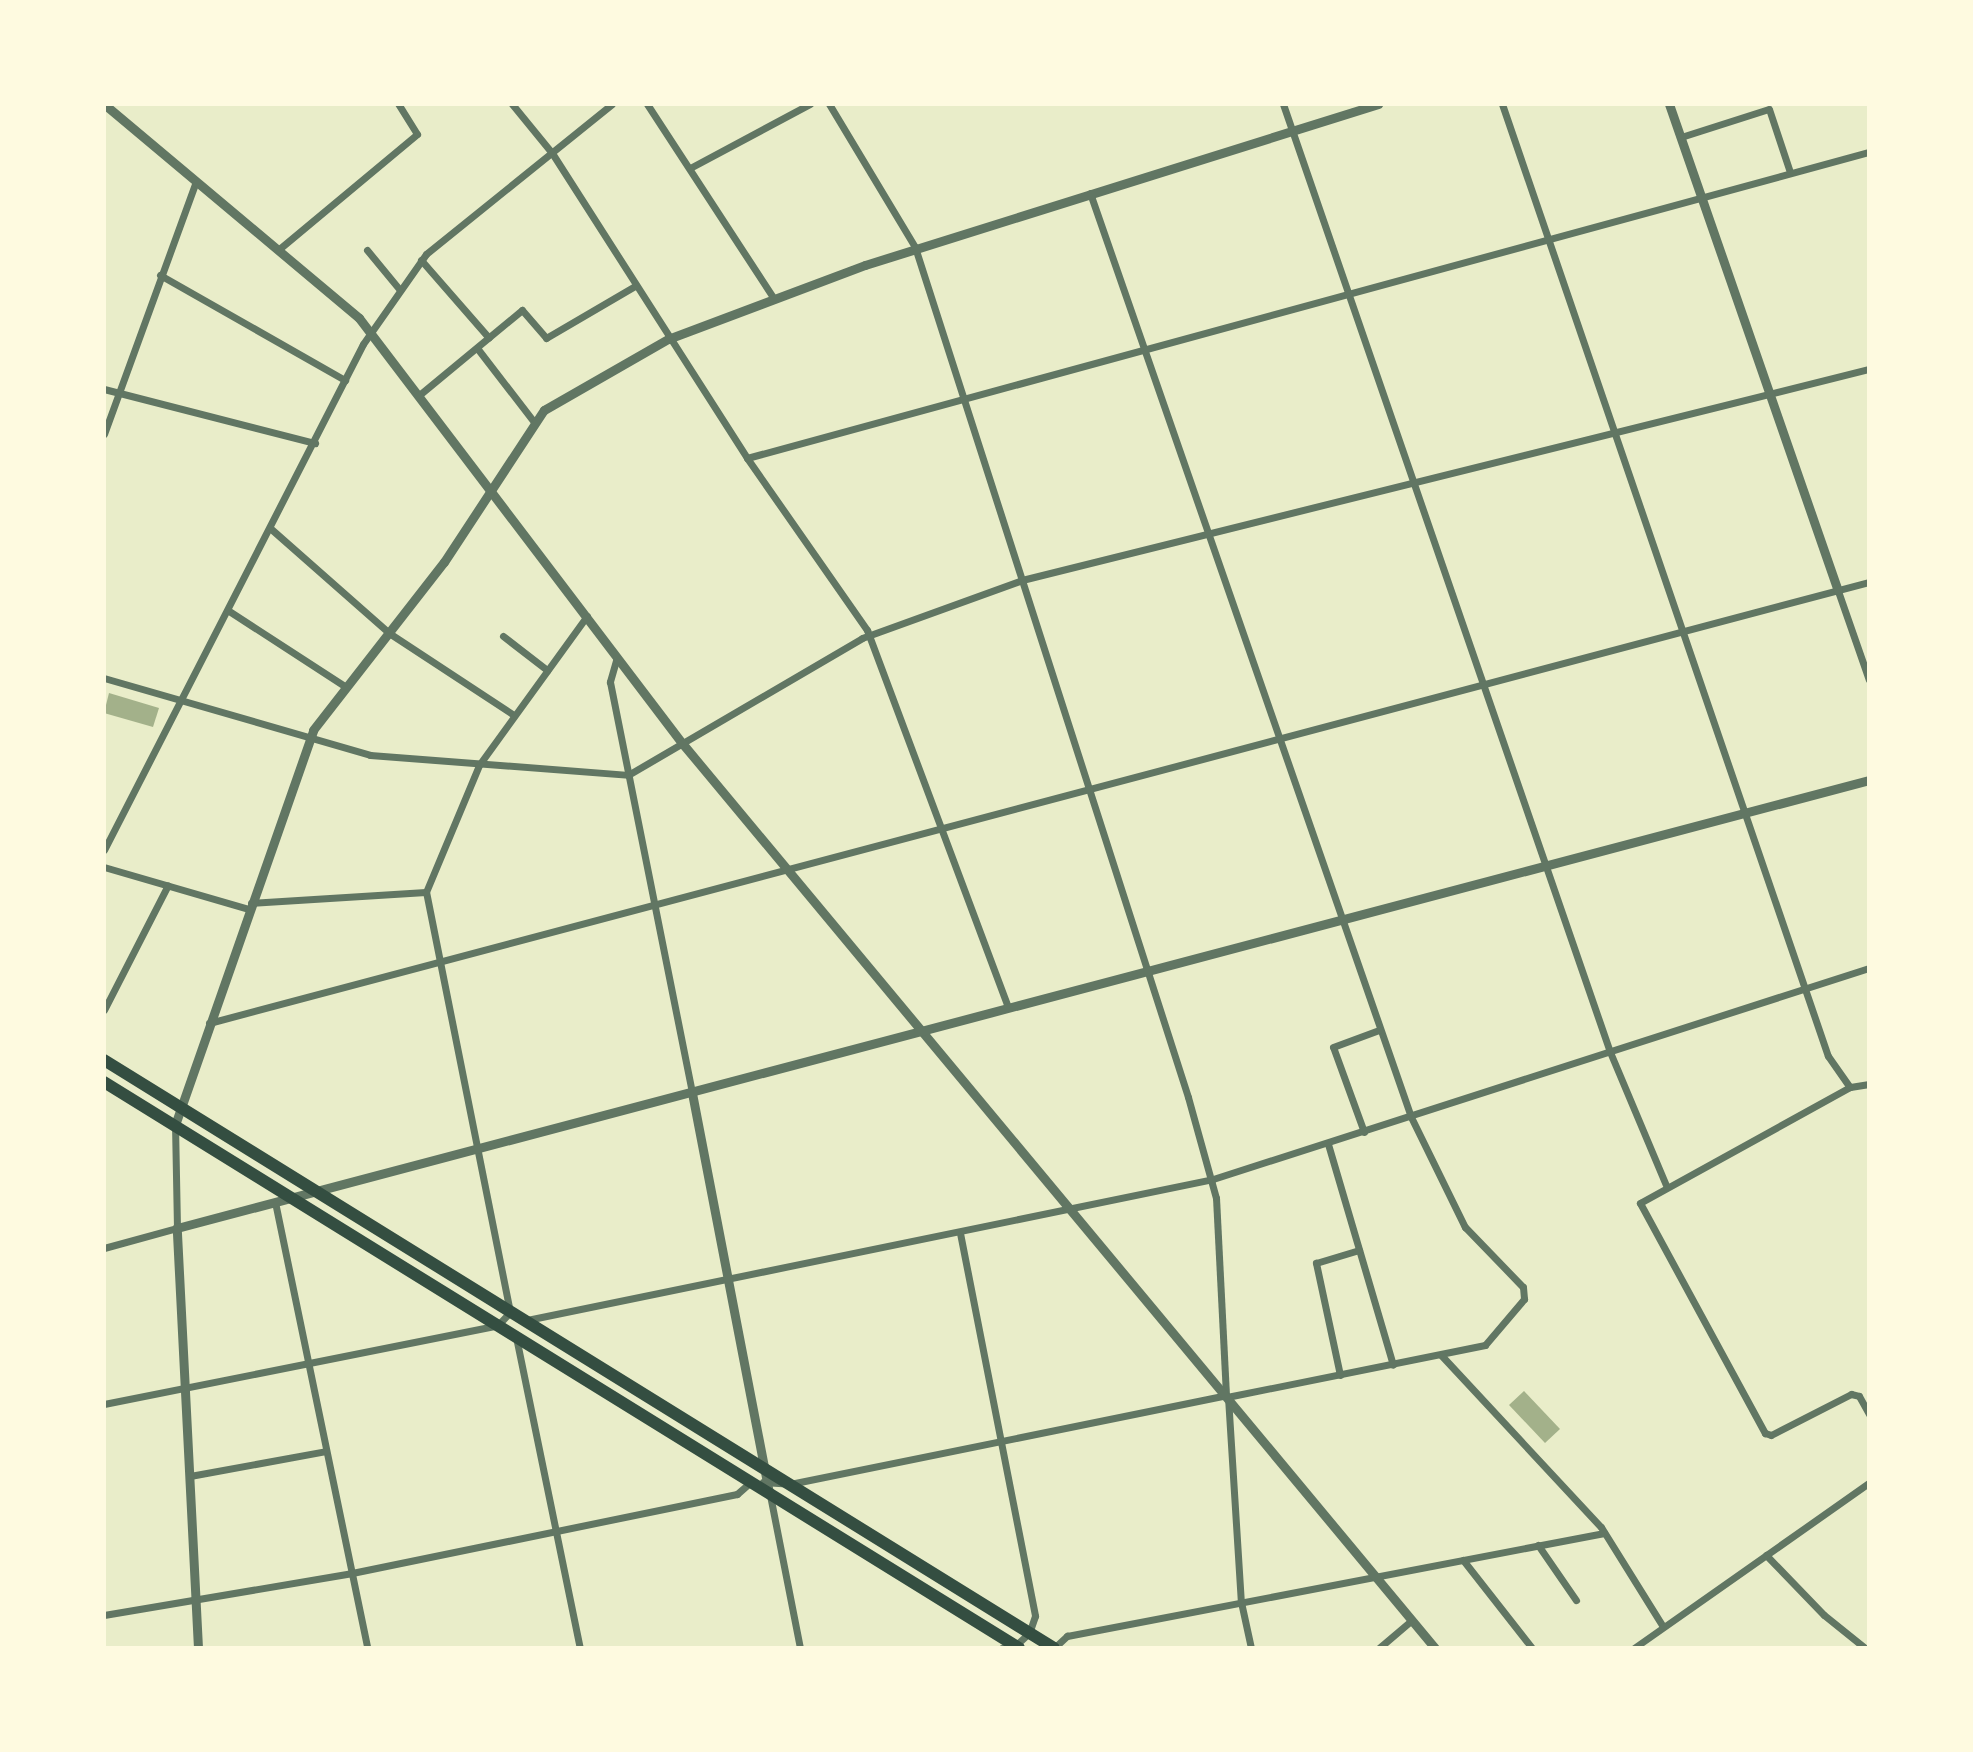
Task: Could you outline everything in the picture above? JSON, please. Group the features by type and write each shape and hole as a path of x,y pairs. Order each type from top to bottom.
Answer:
{"highway":[{"path":"104,1060 524,1320 1012,1647"},
{"path":"104,1082 749,1481 790,1484 1054,1648"}],"street":[{"path":"104,104 278,250 371,333 682,743 1435,1648"},
{"path":"278,250 417,134 398,104"},
{"path":"512,104 552,153 668,339 870,636 1008,1008"},
{"path":"104,850 184,701 345,380 400,290 421,260 612,104"},
{"path":"647,104 774,299"},
{"path":"690,168 810,104"},
{"path":"829,104 915,247 1213,1179 1241,1602 1251,1648"},
{"path":"1283,104 1610,1052 1666,1185"},
{"path":"198,1648 177,1228 175,1125 178,1106 311,735 450,554 534,422 551,405 668,339 774,299 915,247 1378,104"},
{"path":"1502,104 1828,1056 1850,1087"},
{"path":"1669,104 1869,680"},
{"path":"1681,137 1769,109 1790,172"},
{"path":"747,458 1869,152"},
{"path":"104,434 196,181"},
{"path":"790,1484 1485,1345 1524,1299 1523,1287 1465,1227 1411,1117 1090,193"},
{"path":"367,250 400,290"},
{"path":"421,260 489,338"},
{"path":"160,275 345,380"},
{"path":"418,396 522,310 546,338 635,286"},
{"path":"477,348 534,422"},
{"path":"104,678 311,735 370,755 628,775 870,636 1022,580 1869,369"},
{"path":"104,389 315,443"},
{"path":"270,528 389,633 514,715"},
{"path":"207,1023 1869,582"},
{"path":"229,611 346,687"},
{"path":"104,1404 498,1325 510,1312 426,892 479,765 587,616"},
{"path":"503,636 547,670"},
{"path":"617,657 610,682 730,1279 800,1648"},
{"path":"104,1248 1869,780"},
{"path":"104,867 250,906 426,892"},
{"path":"104,1010 168,885"},
{"path":"524,1320 1213,1179 1869,968"},
{"path":"1364,1132 1333,1047 1379,1030"},
{"path":"1869,1084 1850,1087 1666,1185 1643,1198 1640,1208 1765,1433 1771,1435 1851,1394 1859,1396 1869,1414"},
{"path":"1328,1144 1393,1365"},
{"path":"275,1202 367,1648"},
{"path":"960,1233 1035,1616 1029,1633 1012,1647"},
{"path":"1340,1375 1316,1263 1359,1250"},
{"path":"515,1335 580,1648"},
{"path":"1441,1355 1604,1533 1662,1625"},
{"path":"190,1476 326,1451"},
{"path":"104,1615 352,1573 737,1494 749,1481"},
{"path":"1634,1648 1662,1625 1869,1483"},
{"path":"1054,1648 1067,1636 1604,1533"},
{"path":"1538,1545 1576,1600"},
{"path":"1766,1555 1824,1615 1865,1648"},
{"path":"1463,1560 1532,1648"},
{"path":"1379,1648 1412,1620"}],"shaded area":[{"path":"109,693 159,708 153,727 104,713"},
{"path":"1524,1391 1560,1429 1545,1443 1509,1405"}]}
